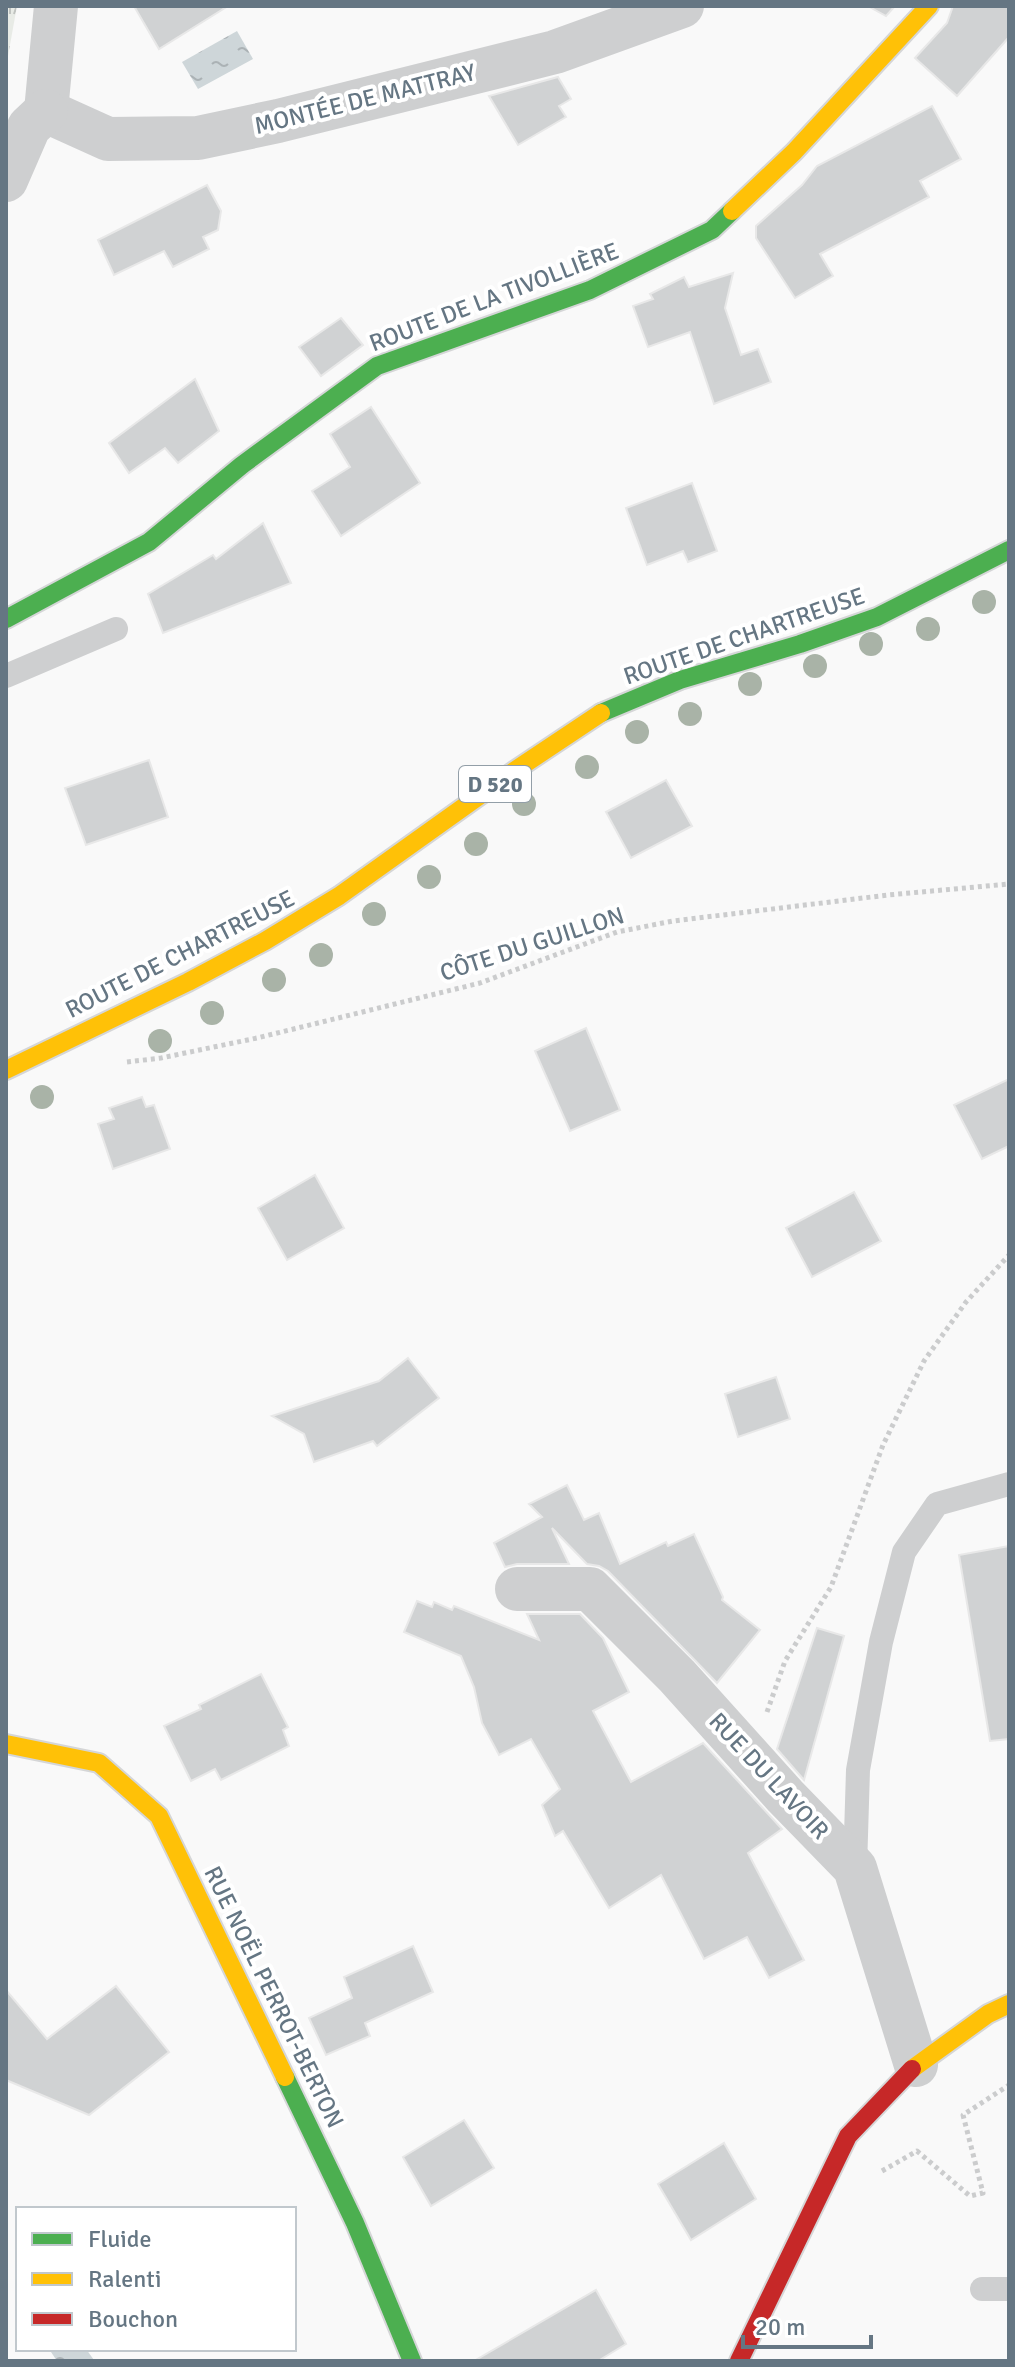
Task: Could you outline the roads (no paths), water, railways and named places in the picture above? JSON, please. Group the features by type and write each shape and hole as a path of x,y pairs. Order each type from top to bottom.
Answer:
{"street":[{"path":"6,180 29,127 46,111 56,6"},
{"name":"MONTÉE DE MATTRAY","path":"46,111 108,139 198,138 555,52 682,6"},
{"name":"ROUTE DE LA TIVOLLIÈRE","path":"6,619 149,542 242,465 377,366 590,290 712,230 794,152 929,6"},
{"name":"ROUTE DE CHARTREUSE","path":"6,1070 188,982 339,896 607,709 680,680 877,617 1009,550"},
{"name":"RUE DU LAVOIR","path":"517,1589 590,1589 677,1676 855,1868 916,2065"},
{"name":"RUE NOËL PERROT-BERTON","path":"6,1744 99,1763 159,1816 355,2223 412,2361"},
{"path":"739,2361 848,2136 916,2065 988,2014 1009,2004"}],"lane":[{"path":"6,676 116,629"},
{"path":"855,1868 858,1770 881,1642 904,1552 937,1504 1009,1484"},
{"path":"982,2289 1009,2289"}],"water":[{"path":"237,31 253,59 198,89 182,62"},
{"path":"50,2351 87,2351 94,2360 57,2361"}]}
